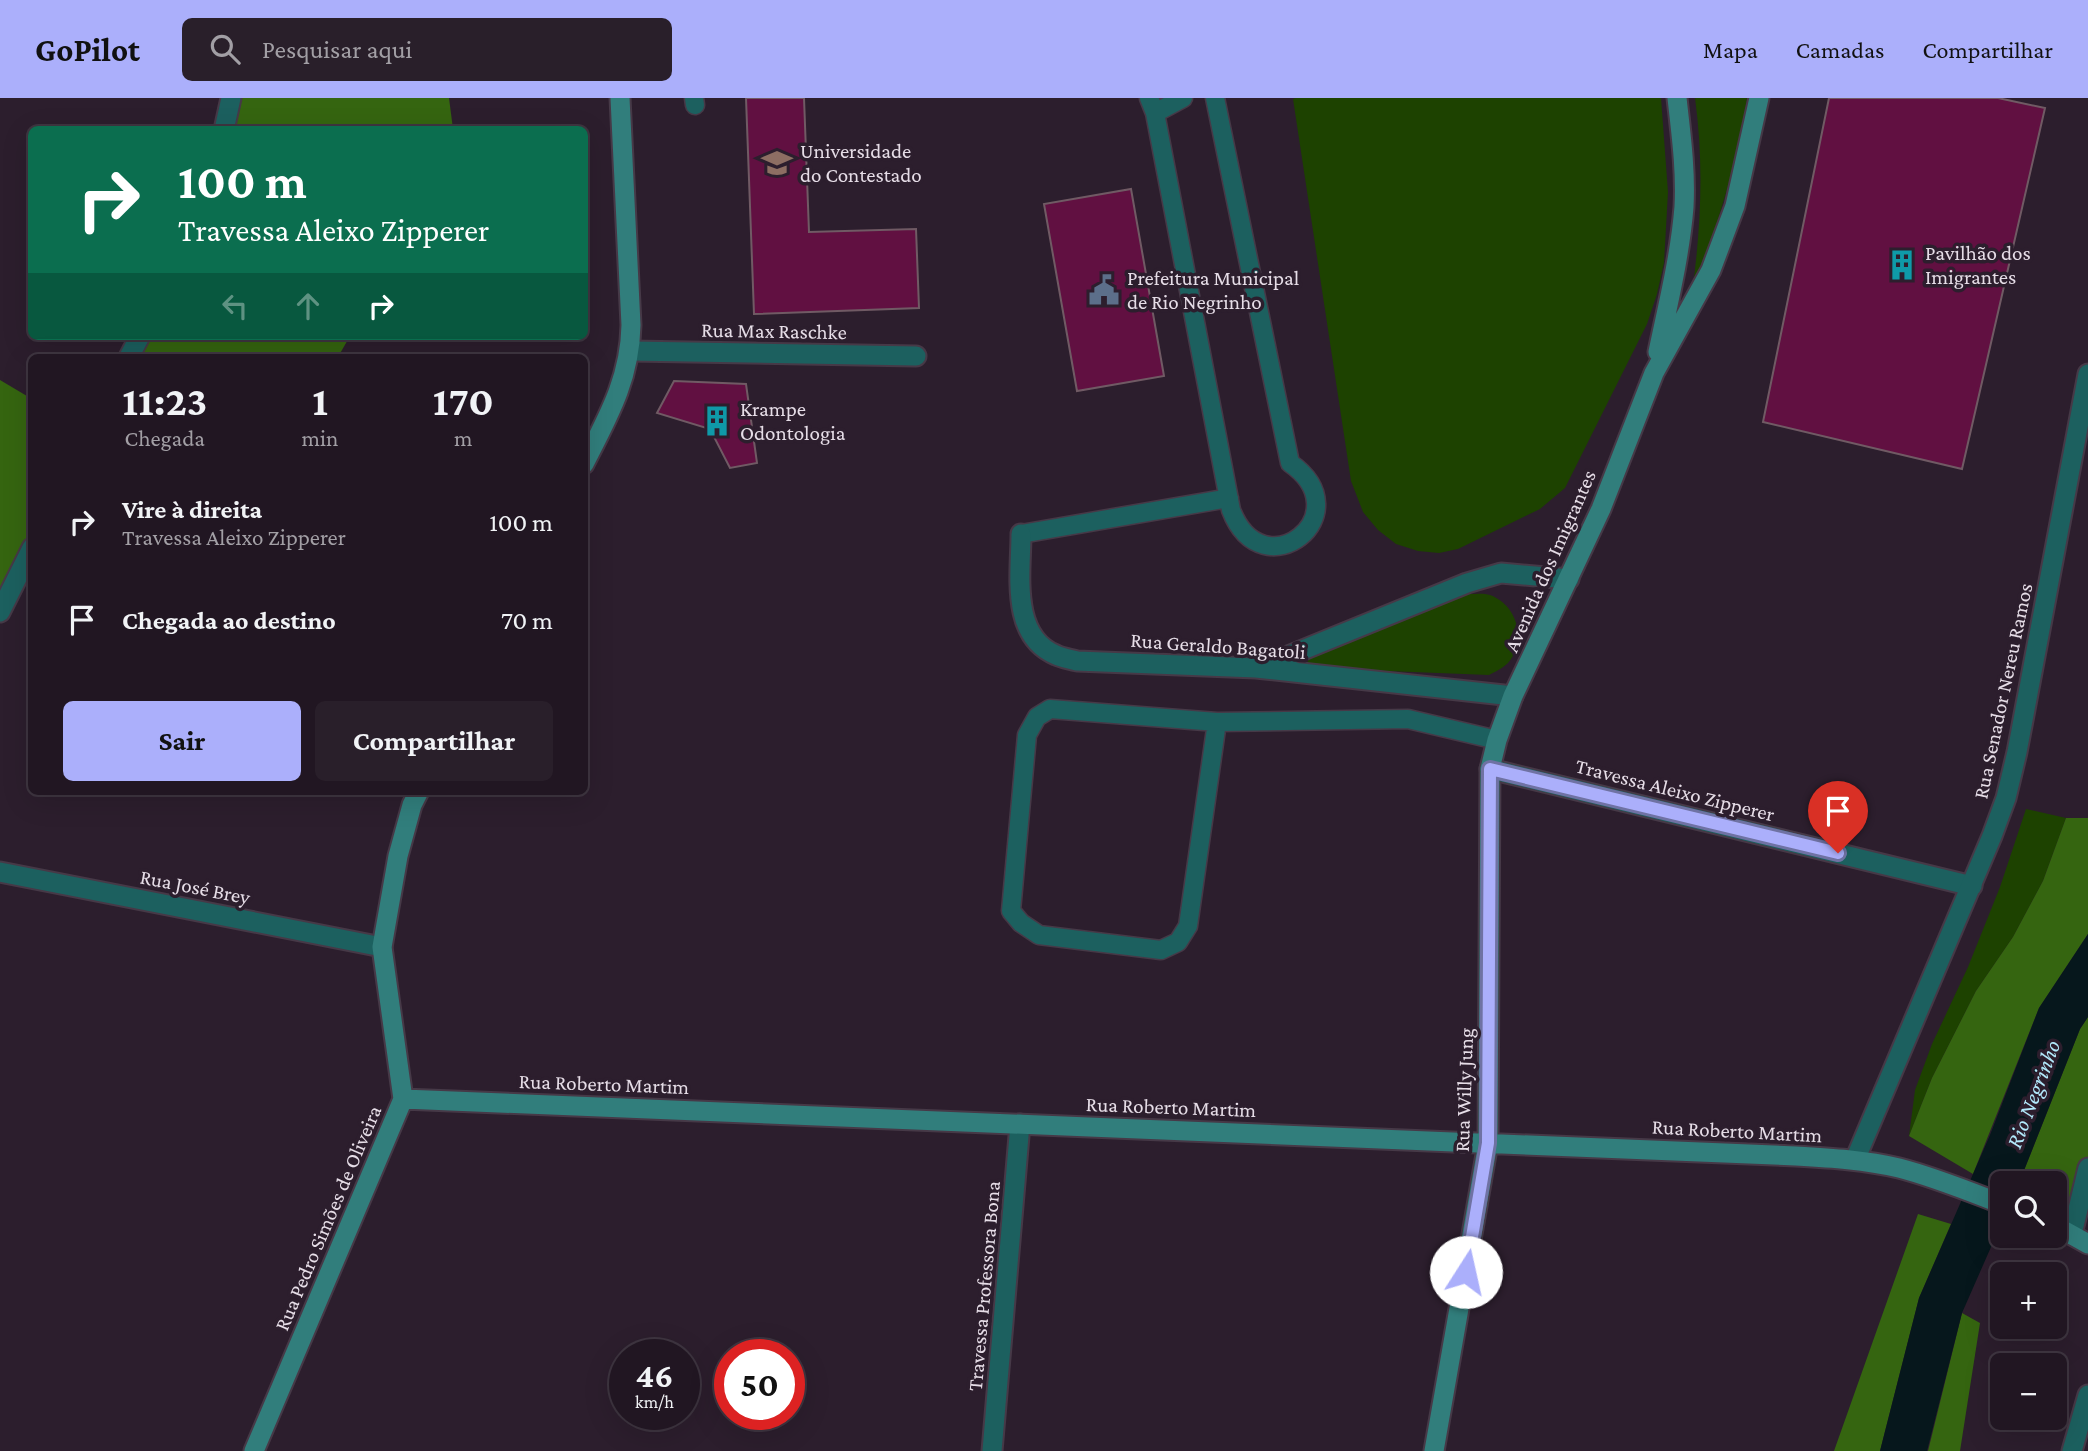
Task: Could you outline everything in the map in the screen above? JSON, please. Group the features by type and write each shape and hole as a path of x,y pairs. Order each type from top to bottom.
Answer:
{"main road":[{"path":"588,456 612,410 624,380 631,351 620,98"},
{"name":"Avenida dos Imigrantes","path":"1654,373 1676,267 1684,206 1684,151 1677,98"},
{"name":"Avenida dos Imigrantes","path":"1490,769 1513,696 1601,509 1654,373 1711,270 1735,206 1759,98"},
{"name":"Rua Willy Jung","path":"1434,1451 1488,1143 1490,769"},
{"name":"Rua Pedro Simões de Oliveira","path":"254,1451 403,1099 382,947 398,856 417,795"},
{"name":"Rua Roberto Martim","path":"403,1099 1854,1160 1896,1167 1934,1178 1990,1199"}],"street":[{"path":"226,126 231,98"},
{"name":"Rua Max Raschke","path":"631,351 916,356"},
{"name":"Rua Senador Nereu Ramos","path":"1854,1160 1972,886 2006,798 2088,374"},
{"name":"Rua Geraldo Bagatoli","path":"1021,534 1023,617 1034,639 1054,654 1077,660 1256,668 1513,696"},
{"path":"0,612 28,556"},
{"path":"1256,668 1478,579 1500,573 1569,579"},
{"name":"Travessa Aleixo Zipperer","path":"1490,769 1972,886"},
{"name":"Rua José Brey","path":"0,872 382,947"},
{"name":"Travessa Professora Bona","path":"992,1451 1020,1124"},
{"path":"2080,1239 2088,1168"},
{"path":"2072,1451 2088,1395"}],"lane":[{"path":"1183,98 1152,105 1229,498 1238,527 1250,540 1267,547 1285,545 1301,537 1312,524 1318,507 1315,489 1305,473 1290,463 1215,98"},
{"path":"1021,534 1229,498"},
{"path":"1217,722 1188,926 1178,942 1161,950 1039,935 1021,923 1011,911 1027,735 1037,717 1049,709 1217,722 1409,719 1497,740"}],"green space":[{"path":"231,98 449,98 453,126 225,126"},
{"path":"1661,98 1668,192 1664,263 1647,324 1565,488 1540,509 1458,549 1439,553 1418,551 1396,544 1378,530 1363,512 1351,481 1293,99"},
{"path":"1695,98 1747,98 1725,197 1692,293 1700,196 1700,147"},
{"path":"138,340 348,340 340,354 131,354"},
{"path":"0,380 28,397 28,554 0,612"},
{"path":"1468,594 1488,594 1500,600 1513,615 1517,625 1514,654 1506,665 1489,675 1311,668 1306,664 1310,658"},
{"path":"2026,809 2066,818 2043,881 2013,937 1976,991 1932,1078 1909,1136 1915,1090 2000,887"},
{"path":"2066,818 2088,818 2088,934 2039,1008 1973,1174 1909,1136 1932,1078 1976,991 2013,937 2043,881"},
{"path":"2088,1017 2088,1168 2078,1210 2067,1206 2067,1171 2024,1171 2080,1029"},
{"path":"1918,1214 1951,1224 1919,1298 1880,1451 1834,1451"},
{"path":"1962,1313 1980,1323 1960,1451 1928,1451"}],"water":[{"name":"Rio Negrinho","path":"2088,934 2088,1017 2080,1029 2024,1171 1990,1171 1991,1248 1962,1313 1927,1451 1880,1451 1919,1298 1990,1135 2039,1008"}],"building":[{"name":"Universidade do Contestado","path":"746,98 804,98 809,232 916,229 919,308 754,314"},
{"name":"Pavilhão dos Imigrantes","path":"1829,98 1998,98 2045,108 1962,469 1763,422"},
{"name":"Prefeitura Municipal de Rio Negrinho","path":"1131,189 1164,376 1077,391 1044,204"},
{"name":"Krampe Odontologia","path":"674,381 746,384 757,463 730,468 710,429 657,413"}],"place":[{"name":"Universidade do Contestado","path":"777,163"},
{"name":"Pavilhão dos Imigrantes","path":"1902,265"},
{"name":"Prefeitura Municipal de Rio Negrinho","path":"1104,290"},
{"name":"Krampe Odontologia","path":"717,421"}],"route":[{"path":"1466,1272 1488,1143 1490,769 1838,853"}]}
